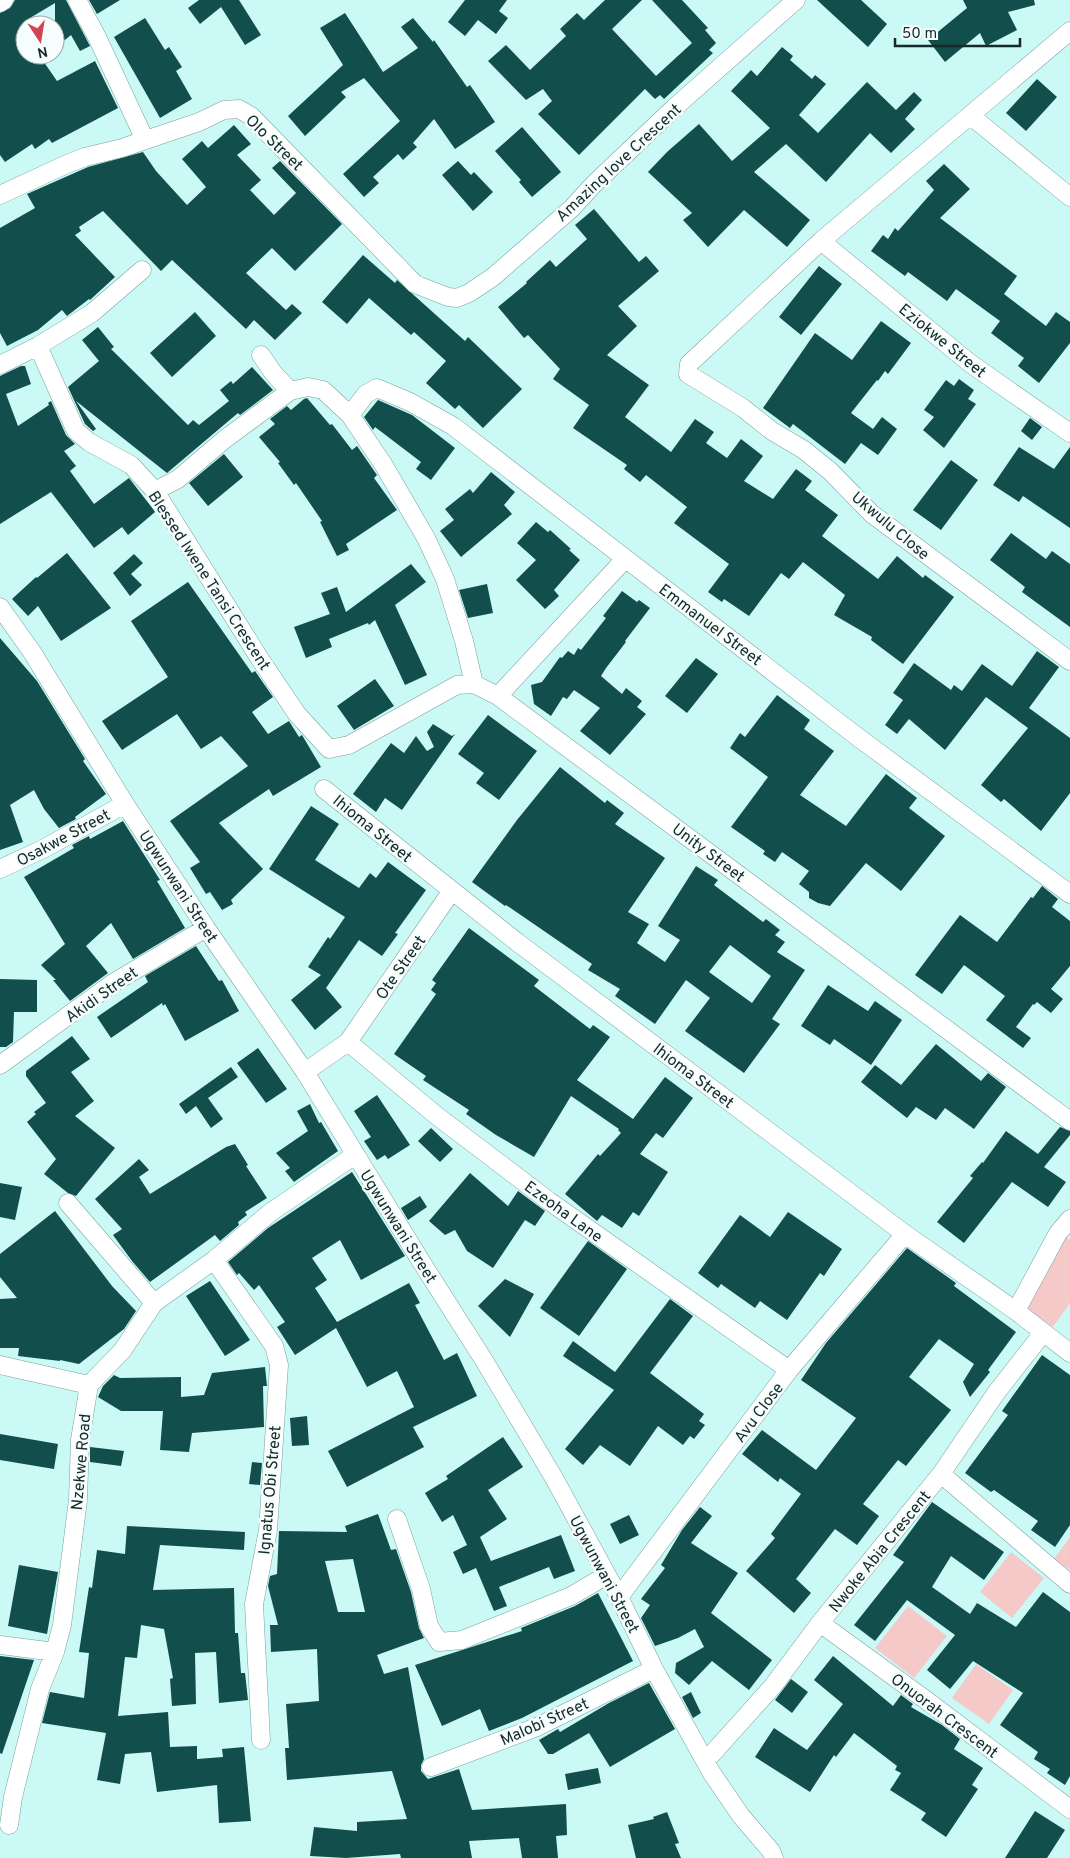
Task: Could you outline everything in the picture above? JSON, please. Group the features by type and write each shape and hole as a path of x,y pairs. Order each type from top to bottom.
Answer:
{"street":[{"path":"0,2 4,0"},
{"path":"77,0 97,37 145,140"},
{"name":"Amazing love Crescent","path":"429,290 448,297 457,298 469,293 493,277 572,208 594,184 674,108 796,0"},
{"path":"821,241 1070,31"},
{"name":"Olo Street","path":"0,195 67,164 199,122 224,110 239,109 251,116 415,284 429,290"},
{"path":"971,116 1070,196"},
{"name":"Ukwulu Close","path":"821,241 689,364 688,374 743,408 772,431 804,450 830,471 872,514 1070,661"},
{"name":"Eziokwe Street","path":"821,241 972,364 1070,433"},
{"path":"0,365 38,346 92,313 142,270"},
{"name":"Blessed Iwene Tansi Crescent","path":"38,346 76,431 89,442 131,465 155,491 291,706 329,749 349,745 457,685 474,684"},
{"path":"261,355 274,374 290,391"},
{"path":"155,491 178,478 225,438 290,391 308,387 323,390 350,415 383,464 426,538 445,579 464,641 474,684"},
{"name":"Emmanuel Street","path":"350,415 366,394 377,388 410,402 453,426 859,738 1070,894"},
{"path":"498,696 625,559"},
{"name":"Ugwunwani Street","path":"0,607 32,652 125,804 206,928 305,1072 518,1416 619,1597 654,1668 704,1759 767,1856"},
{"name":"Unity Street","path":"474,684 498,696 1070,1121"},
{"name":"Ihioma Street","path":"324,789 451,892 905,1234 1016,1311 1070,1353"},
{"name":"Osakwe Street","path":"0,869 43,849 125,804"},
{"name":"Ote Street","path":"348,1042 451,892"},
{"name":"Akidi Street","path":"0,1065 113,983 206,928"},
{"path":"305,1072 348,1042"},
{"name":"Ezeoha Lane","path":"348,1042 437,1116 549,1201 789,1370"},
{"path":"0,1365 89,1385 122,1350 154,1303 214,1260 271,1212 355,1155"},
{"path":"68,1204 154,1303"},
{"path":"1016,1311 1058,1233 1070,1218"},
{"name":"Avu Close","path":"619,1597 789,1370 905,1234"},
{"name":"Ignatus Obi Street","path":"214,1260 274,1346 279,1365 268,1530 254,1604 261,1740"},
{"name":"Nwoke Abia Crescent","path":"704,1759 712,1754 773,1686 820,1623 941,1474 996,1393 1043,1333"},
{"name":"Nzekwe Road","path":"9,1825 13,1796 40,1689 55,1652 62,1625 78,1500 80,1440 89,1385"},
{"path":"941,1474 1070,1584"},
{"path":"397,1520 421,1589 430,1626 439,1642 462,1640 571,1596 607,1576"},
{"name":"Onuorah Crescent","path":"820,1623 1070,1809"},
{"path":"0,1646 55,1652"},
{"name":"Malobi Street","path":"431,1767 537,1727 654,1668"}],"shaded area":[{"path":"1063,1235 1070,1240 1070,1303 1053,1327 1016,1300"},
{"path":"1070,1537 1070,1570 1054,1559"},
{"path":"1011,1552 1044,1578 1012,1618 980,1592"},
{"path":"908,1606 947,1636 914,1678 875,1648"},
{"path":"976,1664 1013,1690 989,1724 952,1698"}],"building":[{"path":"15,0 66,0 90,46 80,51 71,35 65,40 65,15 55,15 55,3 35,15 15,15 15,65 46,65 57,81 95,61 118,108 52,143 49,139 35,149 32,144 5,162 0,155 0,13 10,8"},
{"path":"89,0 120,0 97,14"},
{"path":"199,0 239,0 261,35 245,45 221,7 200,24 188,8"},
{"path":"465,0 507,0 499,11 508,18 496,34 478,20 465,36 448,22"},
{"path":"605,0 642,0 612,29 656,76 692,43 652,0 682,0 708,28 705,30 716,43 709,50 713,53 664,99 660,95 655,99 645,89 579,155 538,114 552,101 543,89 526,100 488,61 506,45 530,70 566,36 560,29 577,13 584,20"},
{"path":"817,0 861,0 887,24 868,47"},
{"path":"963,0 1034,0 1035,5 1008,12 1017,30 986,46 980,33 945,62 928,40 967,8"},
{"path":"345,13 383,72 418,48 401,27 413,18 433,42 434,40 467,87 470,85 495,122 455,149 434,119 413,143 417,147 403,160 398,154 373,177 379,183 364,197 343,174 400,121 364,78 341,92 346,97 305,136 288,116 343,65 320,28"},
{"path":"145,18 165,50 169,47 182,67 176,71 192,99 160,118 114,37"},
{"path":"782,47 793,56 790,60 812,79 815,75 826,84 799,115 818,133 867,82 896,110 914,92 922,100 905,119 915,129 891,153 870,133 826,182 786,144 754,172 810,220 787,247 744,210 708,247 683,220 692,213 648,172 667,152 699,124 732,161 770,128 731,91 751,70 757,76"},
{"path":"1037,79 1057,97 1026,131 1006,113"},
{"path":"234,125 251,144 237,155 261,180 250,190 274,215 296,193 272,168 280,161 342,224 295,271 272,248 246,273 286,310 292,304 302,313 275,340 254,320 246,329 172,260 161,271 103,211 79,227 81,231 75,235 115,277 90,300 67,316 62,310 38,330 7,346 0,333 0,228 35,208 27,194 88,167 143,152 156,171 187,205 206,187 182,159 202,141 208,148"},
{"path":"522,127 561,172 532,197 519,182 521,180 495,151"},
{"path":"458,161 471,175 474,172 493,192 473,211 442,175"},
{"path":"944,164 970,189 940,218 1017,276 1004,294 1046,326 1056,312 1070,322 1070,343 1039,383 1018,366 1024,358 991,333 1000,321 956,289 947,301 908,272 905,276 871,251 883,235 888,239 895,228 898,231 934,190 926,181"},
{"path":"594,209 639,262 646,256 659,271 618,306 637,326 607,355 649,385 625,417 671,452 695,419 714,432 706,443 727,458 741,439 763,456 744,481 773,499 796,469 812,481 805,490 838,515 822,536 878,579 897,556 923,578 925,575 954,597 903,664 871,640 872,637 834,615 845,595 803,562 789,579 781,573 749,616 724,599 722,602 708,592 729,564 674,523 687,507 646,475 640,482 624,469 627,465 573,428 589,405 553,379 560,369 528,335 524,338 498,307 527,283 550,260 556,267 587,239 575,225"},
{"path":"363,255 395,283 397,280 465,341 468,337 522,389 483,428 459,405 455,409 426,383 446,361 414,332 411,335 369,298 347,324 322,302"},
{"path":"819,266 842,284 801,335 779,317"},
{"path":"195,312 216,336 172,377 150,353"},
{"path":"881,321 911,343 888,374 885,371 851,413 873,429 882,417 897,429 878,455 861,443 845,464 793,424 790,428 763,408 815,333 852,360"},
{"path":"98,327 114,347 111,349 188,425 193,420 199,425 229,401 220,390 231,381 233,384 252,367 273,390 240,415 238,413 167,473 76,401 96,429 93,431 85,424 68,387 99,361 82,340"},
{"path":"25,366 31,384 6,394 18,426 49,405 48,403 51,401 66,435 75,444 64,451 76,466 70,471 94,504 129,478 155,512 128,535 122,527 94,548 51,492 0,524 0,376"},
{"path":"959,379 974,390 968,399 976,404 944,448 923,430 934,417 924,410 946,380 954,386"},
{"path":"307,398 330,425 332,424 352,450 357,446 377,475 374,478 397,510 346,544 349,550 337,556 320,522 322,521 296,483 294,485 278,463 280,462 259,437 275,424 270,419 287,406 291,410"},
{"path":"378,400 412,415 455,448 431,480 416,469 421,462 375,427 373,430 364,417"},
{"path":"1030,418 1042,427 1032,440 1021,431"},
{"path":"1019,447 1054,469 1070,447 1070,528 1023,496 1019,502 993,485"},
{"path":"224,454 243,477 208,506 189,483"},
{"path":"951,460 978,480 941,530 913,510"},
{"path":"491,472 515,492 504,505 512,514 461,557 440,531 454,520 445,509 470,489 473,493"},
{"path":"536,522 548,532 550,530 580,560 554,590 559,596 545,609 516,580 536,560 517,543"},
{"path":"1011,533 1046,559 1052,551 1070,564 1070,627 1022,592 1025,587 990,560"},
{"path":"67,553 111,608 61,641 38,606 28,616 12,599"},
{"path":"134,554 143,563 131,574 142,585 130,596 113,573"},
{"path":"411,564 426,582 395,605 427,675 405,685 375,620 369,625 368,623 329,639 332,647 306,658 294,627 330,614 321,593 337,587 346,612"},
{"path":"188,582 252,673 255,671 273,697 252,712 268,734 289,721 299,737 302,735 321,767 273,796 269,789 219,823 263,869 231,900 233,904 222,910 210,892 206,894 190,868 200,862 170,821 248,766 221,736 201,749 177,714 122,750 102,721 168,677 131,621"},
{"path":"487,584 493,613 468,618 459,590"},
{"path":"622,591 637,602 639,600 650,608 601,676 622,694 626,688 642,701 637,707 646,714 610,755 580,731 600,708 574,690 567,699 563,697 551,716 534,704 531,685 542,682 560,657 562,658 568,651 574,655 578,648 581,650 606,618 603,616"},
{"path":"0,638 37,681 85,759 83,761 106,794 75,817 76,819 59,828 44,809 34,790 10,805 23,842 0,850"},
{"path":"1037,651 1059,667 1029,708 1070,738 1070,793 1041,831 1004,799 1001,802 981,785 1028,728 986,697 945,750 909,719 897,734 885,725 903,700 893,693 914,663 951,690 954,685 962,691 982,664 1012,686"},
{"path":"696,658 718,674 687,713 665,696"},
{"path":"375,679 394,706 354,730 337,706"},
{"path":"777,695 810,720 804,729 834,751 800,795 846,826 886,774 917,798 909,808 945,836 901,891 866,863 830,906 818,903 809,898 809,892 799,884 809,871 782,852 775,862 763,854 765,851 731,827 768,777 730,748 740,733 745,737"},
{"path":"488,715 537,751 499,800 476,783 484,773 458,754"},
{"path":"433,724 452,736 455,734 402,810 385,798 376,812 353,794 391,743 404,753 416,736 427,751 434,747 427,732"},
{"path":"560,767 605,803 607,800 624,813 615,824 665,858 628,912 649,924 637,943 665,962 680,940 658,926 696,866 718,880 714,885 763,922 766,919 780,930 775,935 785,942 777,952 805,970 772,1019 780,1024 744,1073 685,1031 710,998 686,980 655,1024 615,996 620,989 588,970 592,964 472,882 517,820","holes":["730,945 771,976 752,1003 709,972"]},
{"path":"311,806 339,824 315,860 359,888 370,873 376,878 388,862 426,890 395,933 398,934 382,956 359,940 326,988 342,1007 315,1030 291,1000 321,975 308,967 328,937 330,939 345,917 269,869"},
{"path":"123,821 160,880 157,881 185,928 133,959 111,923 86,946 108,973 70,1001 53,980 56,980 41,965 65,944 24,877 74,848 72,845 89,836 90,839"},
{"path":"1042,886 1058,899 1052,907 1070,921 1070,966 1051,989 1063,999 1051,1013 1037,1002 1033,1004 1016,1027 1031,1038 1023,1048 986,1020 1005,996 964,965 942,994 915,975 960,915 997,942 1031,897 1033,898"},
{"path":"469,928 539,980 534,986 590,1029 593,1025 610,1037 577,1080 633,1119 665,1077 693,1098 663,1138 656,1133 640,1154 668,1172 639,1216 633,1212 622,1228 602,1215 597,1221 565,1194 598,1154 600,1156 621,1133 619,1129 571,1096 534,1157 496,1135 466,1114 469,1110 423,1080 426,1076 394,1054 436,994 431,990 436,983 432,980"},
{"path":"196,946 219,981 222,980 239,1011 185,1041 165,1004 163,1006 162,1003 111,1038 97,1017 148,982 145,976"},
{"path":"0,979 37,980 37,1012 14,1012 13,1042 6,1047 0,1047"},
{"path":"828,985 868,1011 875,1001 902,1020 871,1065 834,1039 830,1045 801,1026"},
{"path":"72,1036 90,1059 71,1072 94,1101 75,1116 115,1148 76,1196 68,1193 44,1174 56,1159 27,1122 36,1114 34,1112 46,1103 26,1076 26,1071"},
{"path":"936,1044 981,1081 988,1073 1006,1087 974,1129 945,1108 936,1120 916,1107 907,1118 861,1082 875,1065 901,1085"},
{"path":"258,1048 287,1089 266,1103 237,1063"},
{"path":"231,1067 238,1077 208,1098 223,1119 211,1128 196,1106 186,1114 179,1104"},
{"path":"377,1095 410,1145 388,1159 385,1155 377,1160 364,1141 371,1137 354,1111"},
{"path":"310,1104 319,1123 321,1122 338,1151 294,1182 285,1171 290,1168 276,1153 308,1131 297,1111"},
{"path":"1060,1127 1070,1131 1070,1135 1044,1167 1066,1182 1048,1207 1012,1182 964,1243 937,1222 973,1178 970,1176 983,1163 1006,1131 1038,1154"},
{"path":"431,1128 453,1149 440,1162 418,1141"},
{"path":"235,1144 248,1165 246,1166 267,1198 245,1212 247,1215 238,1222 239,1225 220,1241 215,1235 150,1282 113,1235 122,1229 95,1199 139,1159 149,1170 139,1177 150,1194 226,1147"},
{"path":"352,1172 405,1256 361,1280 340,1240 312,1258 327,1280 315,1288 337,1322 409,1283 420,1303 415,1305 444,1360 457,1353 477,1396 413,1427 424,1447 347,1487 328,1451 414,1407 397,1371 367,1387 336,1328 295,1355 277,1327 285,1322 259,1285 254,1290 239,1273 237,1275 228,1262 268,1228"},
{"path":"470,1173 508,1206 518,1191 545,1211 535,1226 525,1220 493,1268 467,1251 455,1230 445,1235 429,1221"},
{"path":"0,1183 22,1187 15,1220 0,1217"},
{"path":"420,1196 427,1207 408,1220 401,1208"},
{"path":"55,1211 112,1286 136,1311 124,1329 79,1364 18,1356 19,1348 0,1348 0,1299 17,1298 0,1277 0,1254"},
{"path":"788,1212 842,1249 824,1276 820,1273 787,1320 760,1301 755,1308 721,1284 718,1288 698,1273 740,1215 770,1237"},
{"path":"588,1241 627,1269 579,1336 540,1308"},
{"path":"907,1248 956,1283 954,1286 1016,1332 988,1370 990,1372 970,1397 963,1382 974,1364 939,1339 909,1377 951,1410 906,1466 898,1460 863,1504 879,1516 857,1545 835,1529 796,1579 811,1593 794,1613 746,1571 775,1538 771,1534 801,1494 780,1478 778,1482 742,1454 762,1430 816,1470 856,1418 801,1380 826,1343"},
{"path":"505,1279 534,1294 510,1337 478,1306"},
{"path":"210,1281 250,1340 225,1356 186,1296"},
{"path":"670,1299 693,1316 650,1373 704,1414 699,1421 705,1425 694,1439 690,1436 683,1445 658,1426 630,1466 600,1445 583,1465 565,1449 614,1390 563,1356 573,1341 615,1372"},
{"path":"1042,1355 1070,1375 1070,1525 1055,1547 1031,1530 1038,1521 994,1490 991,1492 965,1473 1008,1415 1002,1411"},
{"path":"265,1367 267,1386 263,1386 264,1427 192,1433 189,1452 160,1450 163,1411 121,1411 98,1397 103,1386 114,1375 120,1378 181,1377 181,1397 204,1395 212,1373"},
{"path":"307,1416 309,1445 292,1446 290,1418"},
{"path":"0,1434 58,1444 54,1469 0,1460"},
{"path":"503,1437 523,1467 488,1490 507,1519 480,1537 491,1561 561,1535 575,1571 554,1579 549,1567 499,1587 507,1606 494,1611 476,1568 463,1574 453,1552 467,1545 453,1515 442,1522 425,1493 448,1479 446,1476"},
{"path":"90,1447 124,1451 121,1466 90,1462"},
{"path":"252,1462 262,1463 260,1485 249,1484"},
{"path":"932,1502 1004,1552 984,1580 951,1556 932,1587 970,1614 977,1603 1016,1627 1043,1592 1070,1612 1070,1776 1065,1785 1047,1773 1050,1769 1034,1759 1038,1752 1000,1725 1023,1693 973,1661 950,1689 927,1670 955,1635 907,1600 875,1641 854,1625 904,1562 893,1555"},
{"path":"700,1507 712,1516 691,1543 738,1573 711,1613 772,1660 749,1690 712,1661 689,1685 675,1673 676,1663 704,1647 695,1629 678,1638 655,1646 641,1618 650,1605 641,1599 665,1568 661,1565 682,1530"},
{"path":"378,1514 391,1550 396,1549 411,1592 419,1628 424,1638 377,1655 384,1674 408,1667 424,1759 421,1771 428,1779 459,1769 472,1810 566,1804 567,1835 556,1836 558,1858 522,1858 519,1838 469,1841 472,1858 401,1858 400,1854 346,1858 310,1856 314,1827 357,1831 357,1822 407,1819 392,1771 287,1780 285,1748 289,1748 286,1704 319,1701 317,1649 271,1652 270,1625 278,1625 268,1586 270,1576 277,1574 279,1531 347,1532 345,1526","holes":["353,1559 365,1612 338,1612 325,1561"]},
{"path":"629,1515 639,1535 620,1544 610,1524"},
{"path":"127,1526 245,1532 244,1550 160,1545 153,1590 234,1588 235,1633 238,1633 241,1673 245,1673 248,1700 219,1703 216,1652 195,1653 196,1704 172,1706 170,1679 173,1678 164,1629 141,1625 137,1658 125,1657 118,1716 168,1712 170,1747 197,1746 197,1759 223,1757 222,1749 244,1747 251,1821 219,1823 217,1785 157,1792 151,1752 125,1754 120,1784 97,1780 106,1733 42,1723 50,1692 84,1698 89,1653 79,1652 89,1587 92,1588 97,1550 125,1554"},
{"path":"19,1565 58,1572 47,1634 8,1626"},
{"path":"598,1593 633,1661 522,1718 489,1731 480,1709 442,1726 415,1665 522,1631 521,1628 575,1606"},
{"path":"0,1656 34,1660 2,1754 0,1753"},
{"path":"833,1656 893,1706 901,1695 913,1704 911,1707 942,1725 960,1739 954,1749 983,1768 972,1785 978,1789 946,1837 921,1820 926,1813 890,1790 901,1773 895,1770 897,1766 854,1733 836,1757 834,1755 810,1792 755,1757 774,1728 807,1750 843,1704 814,1680"},
{"path":"791,1679 808,1692 792,1713 775,1700"},
{"path":"649,1683 675,1729 610,1767 589,1733 553,1754 548,1754 539,1740 558,1729 560,1732 609,1703"},
{"path":"691,1692 701,1713 693,1718 682,1697"},
{"path":"598,1768 601,1783 568,1790 565,1774"},
{"path":"1035,1811 1065,1830 1047,1858 1005,1858"},
{"path":"667,1812 679,1843 675,1844 681,1858 636,1858 628,1825 654,1819 653,1817"}]}
